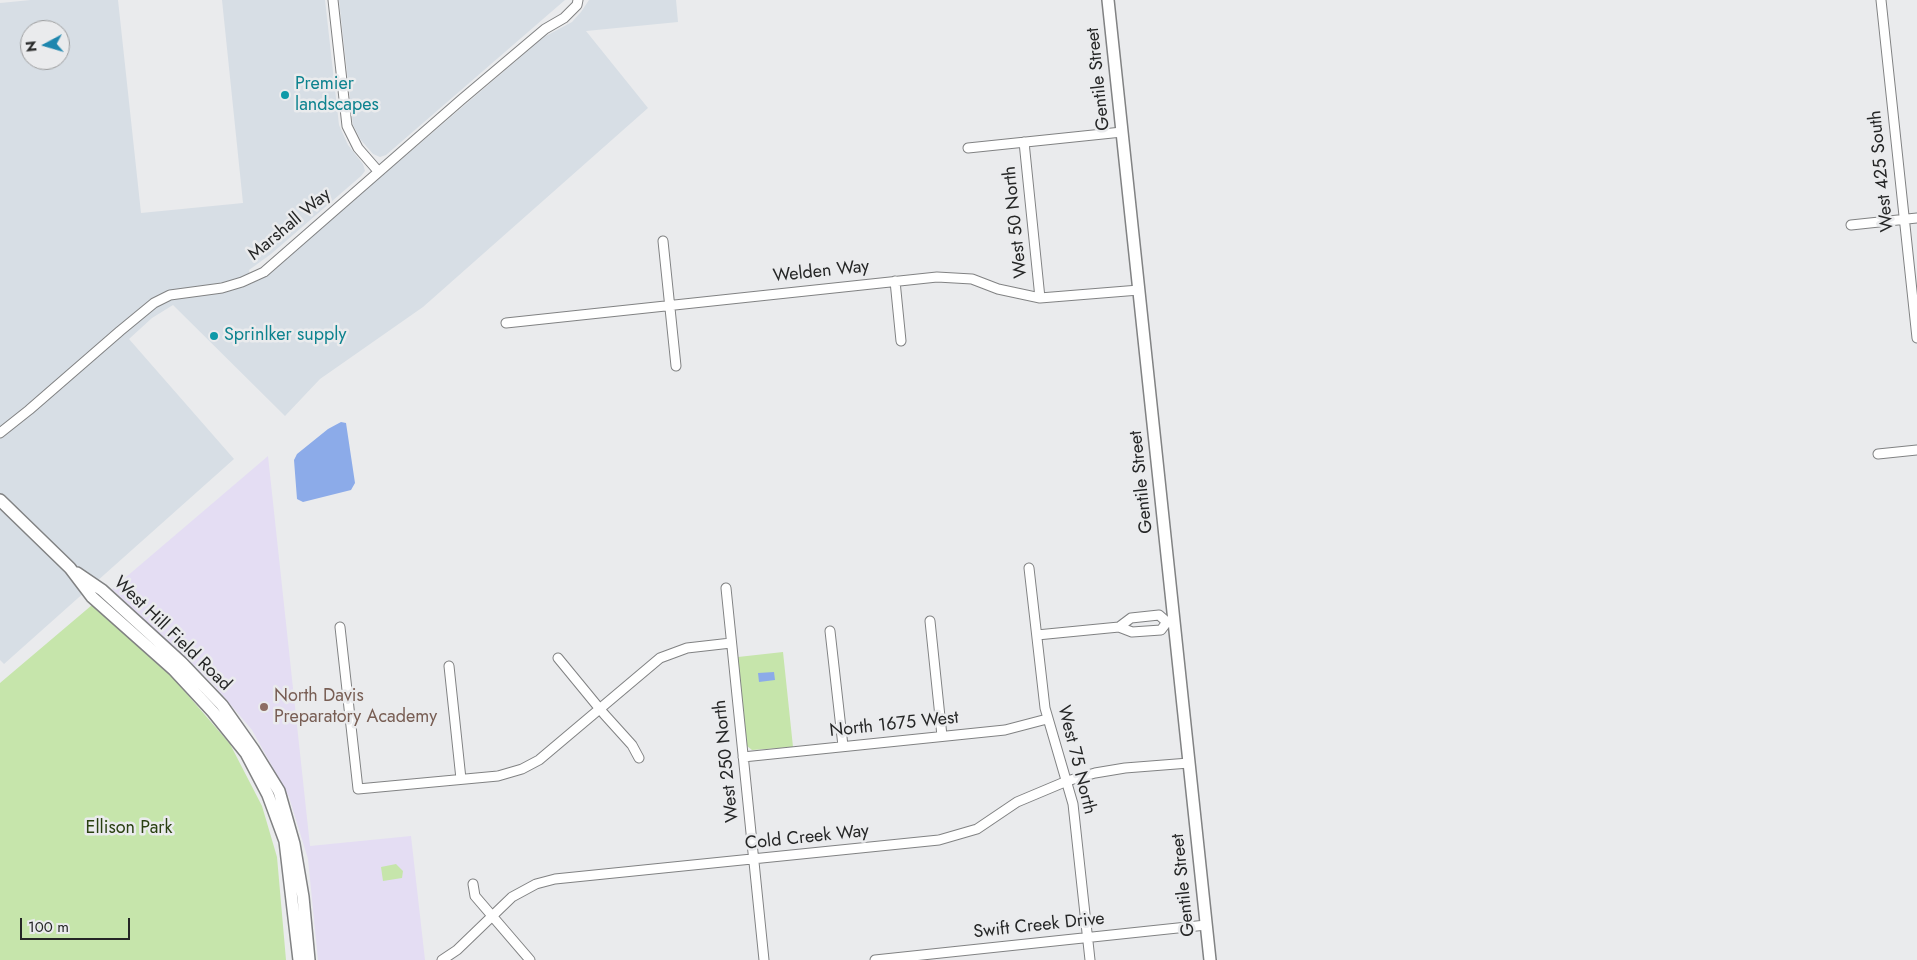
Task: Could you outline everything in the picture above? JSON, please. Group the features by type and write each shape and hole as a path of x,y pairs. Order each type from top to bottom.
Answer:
{"main road":[{"name":"Gentile Street","path":"1108,0 1139,290 1170,621 1189,763 1210,960"},
{"name":"West Hill Field Road","path":"0,500 70,568 92,597 174,670 213,712 246,753 268,795 285,841 299,960"},
{"name":"West Hill Field Road","path":"70,568 102,590 182,663 222,705 253,749 279,791 294,844 303,897 309,960"}],"street":[{"path":"333,0 347,126 358,148 378,171"},
{"name":"Marshall Way","path":"0,433 154,303 170,295 222,288 242,282 264,272 378,171 537,36 564,18 578,0"},
{"name":"West 425 South","path":"1881,0 1917,338"},
{"path":"968,148 1122,132"},
{"name":"West 50 North","path":"1024,142 1040,298"},
{"path":"1851,225 1917,218"},
{"path":"663,242 676,366"},
{"name":"Welden Way","path":"506,323 937,277 972,279 998,289 1040,298 1139,290"},
{"path":"895,280 902,341"},
{"path":"1878,454 1917,450"},
{"name":"West 75 North","path":"1029,568 1047,719 1073,804 1090,960"},
{"name":"West 250 North","path":"726,588 764,960"},
{"path":"1037,635 1119,627 1132,632 1161,630 1170,621 1160,615 1130,618 1119,627"},
{"path":"930,621 942,736"},
{"path":"340,628 358,789 498,776 522,769 540,760 660,658 688,648 731,642"},
{"path":"830,631 843,746"},
{"path":"558,658 632,745 640,758"},
{"path":"449,666 461,779"},
{"name":"North 1675 West","path":"743,757 1005,730 1047,719"},
{"name":"Cold Creek Way","path":"442,960 457,950 512,897 536,884 555,879 939,840 977,829 1017,802 1067,781 1095,773 1125,768 1189,763"},
{"path":"473,884 475,896 530,960"},
{"name":"Swift Creek Drive","path":"875,960 1206,925"}],"shaded area":[{"path":"31,0 118,0 141,213 243,203 222,0 325,0 339,125 348,145 363,164 365,171 271,254 249,270 251,284 277,266 544,37 572,22 589,0 676,0 678,22 586,31 648,108 423,307 320,379 285,416 173,305 152,318 129,339 234,459 4,664 0,660 0,3"},
{"path":"339,0 565,0 386,155 380,157 373,154 360,139 353,125"},
{"name":"North Davis Preparatory Academy","path":"268,456 310,846 411,836 425,960 318,960 308,859 289,797 252,730 213,684 112,589"}],"green space":[{"name":"Ellison Park","path":"92,605 174,679 230,744 262,806 277,857 286,960 0,960 0,683"},
{"path":"783,652 793,747 752,750 747,746 738,657"},
{"path":"396,864 403,871 402,878 383,881 381,867"}],"water":[{"path":"341,422 346,423 355,483 351,490 303,502 297,499 294,460 297,454 328,429"},
{"path":"774,672 775,680 759,682 758,673"}],"place":[{"name":"Premier landscapes","path":"285,95"},
{"name":"Sprinlker supply","path":"214,336"},
{"name":"North Davis Preparatory Academy","path":"264,707"}]}
